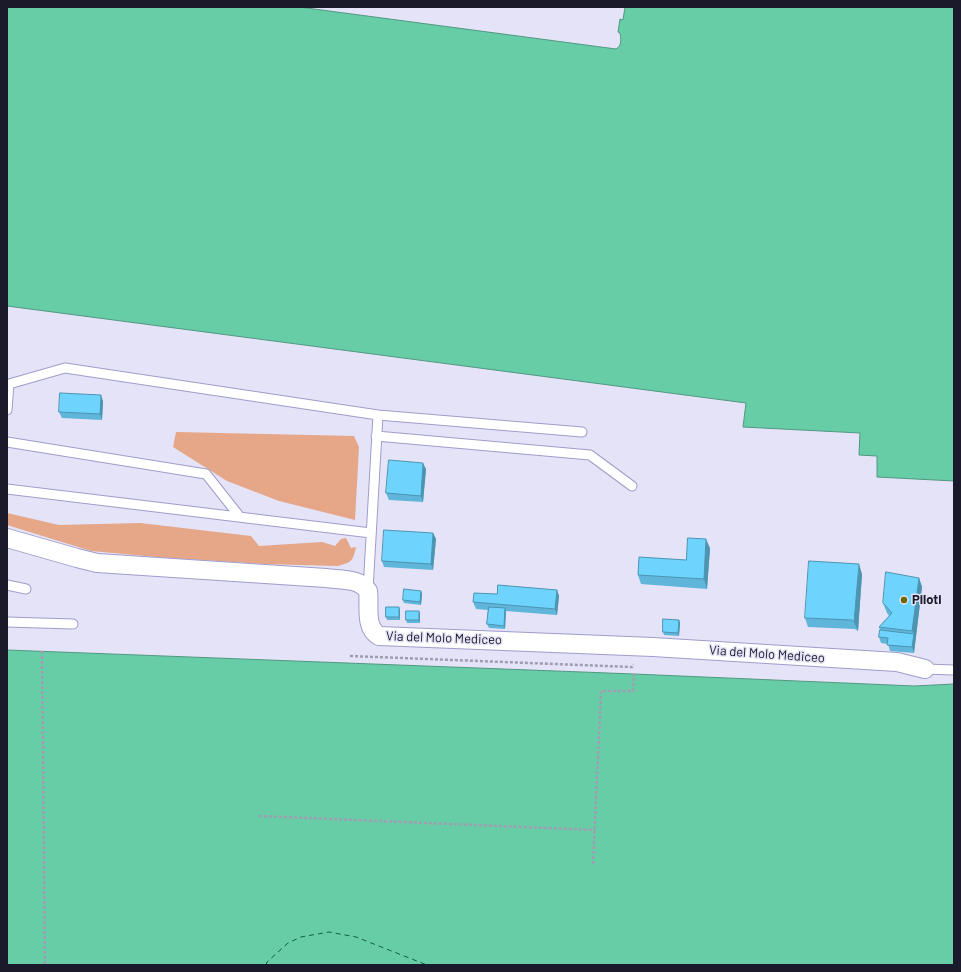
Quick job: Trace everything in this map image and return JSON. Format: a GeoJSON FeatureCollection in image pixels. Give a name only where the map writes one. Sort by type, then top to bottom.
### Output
{"type":"FeatureCollection","features":[{"type":"Feature","properties":{"kind":"street"},"geometry":{"type":"LineString","coordinates":[[7,538],[97,563],[326,578],[358,582],[368,591]]}},
{"type":"Feature","properties":{"kind":"street","name":"Via del Molo Mediceo"},"geometry":{"type":"LineString","coordinates":[[368,591],[369,624],[374,633],[384,636],[661,648],[897,662],[925,669]]}},
{"type":"Feature","properties":{"kind":"lane"},"geometry":{"type":"LineString","coordinates":[[7,410],[10,384],[65,368],[378,415],[582,432]]}},
{"type":"Feature","properties":{"kind":"lane"},"geometry":{"type":"LineString","coordinates":[[368,591],[378,415]]}},
{"type":"Feature","properties":{"kind":"lane"},"geometry":{"type":"LineString","coordinates":[[376,436],[590,455],[632,486]]}},
{"type":"Feature","properties":{"kind":"lane"},"geometry":{"type":"LineString","coordinates":[[7,442],[206,474],[240,517]]}},
{"type":"Feature","properties":{"kind":"lane"},"geometry":{"type":"LineString","coordinates":[[7,489],[371,533]]}},
{"type":"Feature","properties":{"kind":"lane"},"geometry":{"type":"LineString","coordinates":[[7,585],[26,589]]}},
{"type":"Feature","properties":{"kind":"lane"},"geometry":{"type":"LineString","coordinates":[[7,622],[74,624]]}},
{"type":"Feature","properties":{"kind":"lane"},"geometry":{"type":"LineString","coordinates":[[925,669],[954,670]]}},
{"type":"Feature","properties":{"kind":"path"},"geometry":{"type":"LineString","coordinates":[[42,651],[45,965]]}},
{"type":"Feature","properties":{"kind":"path"},"geometry":{"type":"LineString","coordinates":[[350,656],[632,667],[633,660]]}},
{"type":"Feature","properties":{"kind":"path"},"geometry":{"type":"LineString","coordinates":[[593,864],[601,691],[633,691],[634,674]]}},
{"type":"Feature","properties":{"kind":"path"},"geometry":{"type":"LineString","coordinates":[[259,816],[595,830]]}},
{"type":"Feature","properties":{"kind":"shaded area"},"geometry":{"type":"Polygon","coordinates":[[[7,7],[299,7],[616,49],[621,42],[620,33],[618,32],[620,19],[623,20],[625,7],[954,7],[954,481],[877,477],[877,456],[859,455],[860,433],[743,427],[746,403],[7,306],[7,7]]]}},
{"type":"Feature","properties":{"kind":"shaded area"},"geometry":{"type":"Polygon","coordinates":[[[176,432],[354,436],[359,447],[355,520],[279,501],[227,481],[173,447],[176,432]]]}},
{"type":"Feature","properties":{"kind":"shaded area"},"geometry":{"type":"Polygon","coordinates":[[[7,513],[59,525],[140,523],[251,536],[259,546],[322,542],[335,546],[341,539],[346,538],[351,548],[356,547],[353,558],[349,562],[338,566],[264,564],[91,551],[7,525],[7,513]]]}},
{"type":"Feature","properties":{"kind":"shaded area"},"geometry":{"type":"Polygon","coordinates":[[[7,650],[914,686],[954,684],[954,965],[7,965],[7,650]]]}},
{"type":"Feature","properties":{"kind":"building"},"geometry":{"type":"Polygon","coordinates":[[[60,393],[101,395],[100,414],[59,412],[60,393]]]}},
{"type":"Feature","properties":{"kind":"building"},"geometry":{"type":"Polygon","coordinates":[[[389,460],[423,463],[421,496],[386,493],[389,460]]]}},
{"type":"Feature","properties":{"kind":"building"},"geometry":{"type":"Polygon","coordinates":[[[384,530],[433,533],[431,564],[382,561],[384,530]]]}},
{"type":"Feature","properties":{"kind":"building"},"geometry":{"type":"Polygon","coordinates":[[[688,538],[706,539],[704,579],[638,575],[639,557],[686,560],[688,538]]]}},
{"type":"Feature","properties":{"kind":"building"},"geometry":{"type":"Polygon","coordinates":[[[809,561],[859,564],[854,622],[852,620],[805,618],[809,561]]]}},
{"type":"Feature","properties":{"kind":"building","name":"Piloti"},"geometry":{"type":"Polygon","coordinates":[[[886,572],[919,578],[912,631],[879,627],[892,613],[883,603],[886,572]]]}},
{"type":"Feature","properties":{"kind":"building"},"geometry":{"type":"Polygon","coordinates":[[[498,585],[557,590],[555,609],[473,602],[474,593],[497,594],[498,585]]]}},
{"type":"Feature","properties":{"kind":"building"},"geometry":{"type":"Polygon","coordinates":[[[404,589],[421,591],[420,602],[403,600],[404,589]]]}},
{"type":"Feature","properties":{"kind":"building"},"geometry":{"type":"Polygon","coordinates":[[[386,607],[399,607],[399,617],[386,617],[386,607]]]}},
{"type":"Feature","properties":{"kind":"building"},"geometry":{"type":"Polygon","coordinates":[[[489,607],[505,608],[504,626],[487,624],[489,607]]]}},
{"type":"Feature","properties":{"kind":"building"},"geometry":{"type":"Polygon","coordinates":[[[406,611],[419,611],[419,620],[406,620],[406,611]]]}},
{"type":"Feature","properties":{"kind":"building"},"geometry":{"type":"Polygon","coordinates":[[[663,619],[679,620],[678,633],[663,632],[663,619]]]}},
{"type":"Feature","properties":{"kind":"building"},"geometry":{"type":"Polygon","coordinates":[[[880,630],[914,634],[912,647],[887,645],[888,638],[879,637],[880,630]]]}},
{"type":"Feature","properties":{"kind":"ferry route"},"geometry":{"type":"LineString","coordinates":[[266,965],[267,962],[288,943],[301,937],[329,932],[356,937],[427,965]]}},
{"type":"Feature","properties":{"kind":"place","name":"Piloti"},"geometry":{"type":"Point","coordinates":[904,600]}}]}
